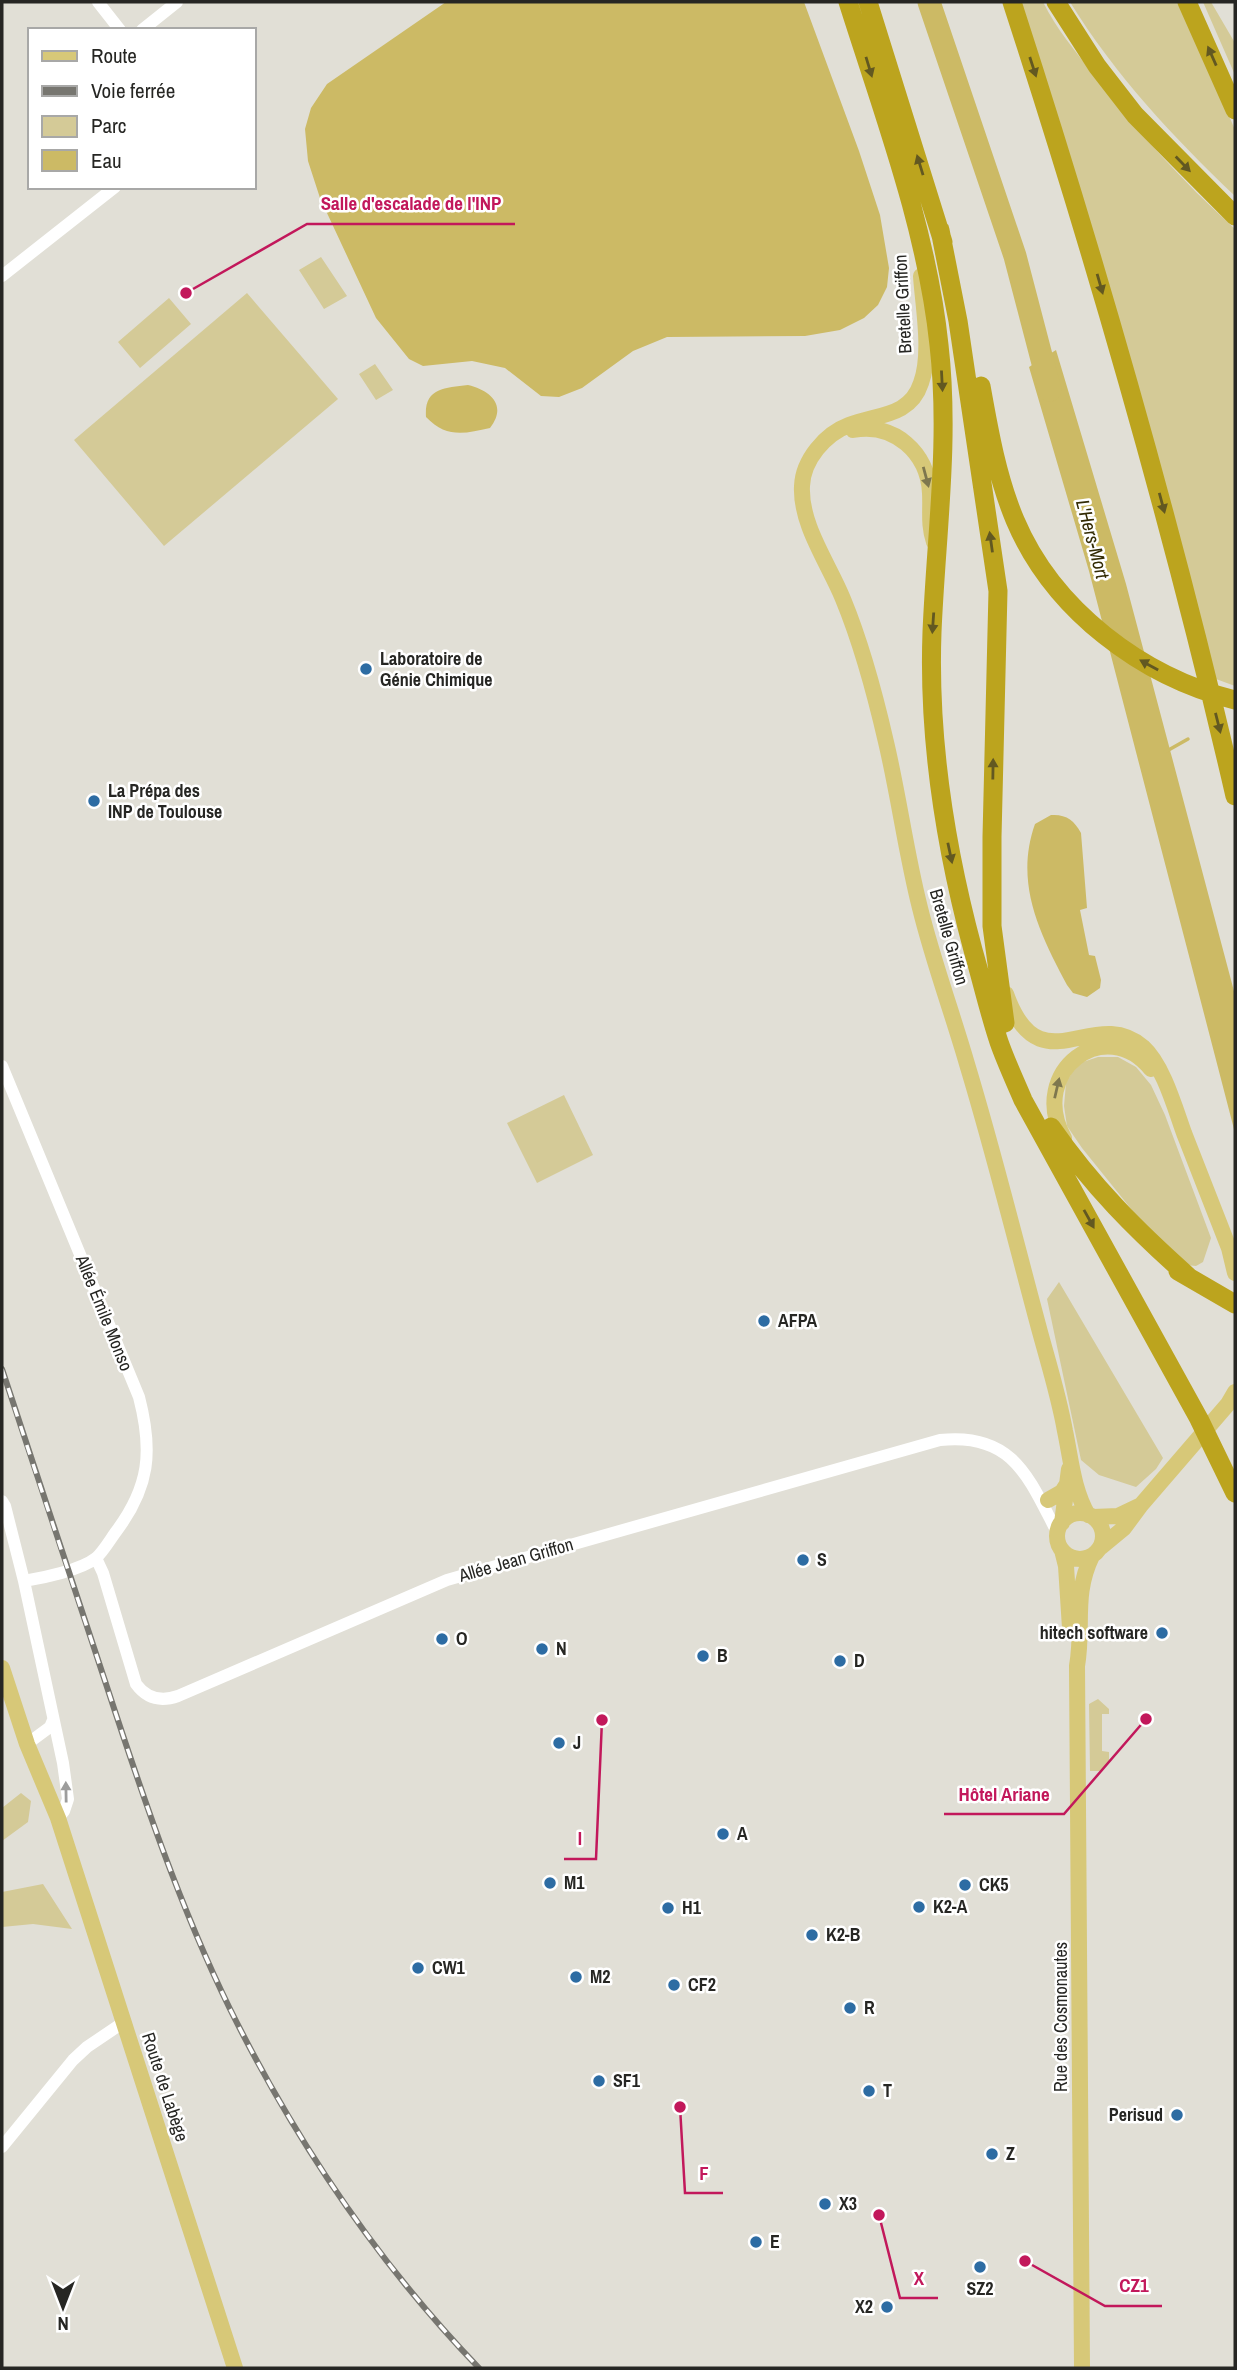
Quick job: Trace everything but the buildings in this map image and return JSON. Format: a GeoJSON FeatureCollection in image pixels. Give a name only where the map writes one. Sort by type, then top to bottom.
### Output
{"type":"FeatureCollection","features":[{"type":"Feature","properties":{"kind":"highway"},"geometry":{"type":"LineString","coordinates":[[848,2],[908,190],[934,309],[942,380],[943,480],[932,632],[932,702],[936,765],[945,832],[959,896],[1000,1044],[1023,1100],[1173,1372],[1235,1493]]}},
{"type":"Feature","properties":{"kind":"highway"},"geometry":{"type":"LineString","coordinates":[[868,2],[968,320],[997,465],[1014,519],[1035,560],[1085,617],[1123,649],[1163,673],[1195,687],[1235,699]]}},
{"type":"Feature","properties":{"kind":"highway"},"geometry":{"type":"LineString","coordinates":[[1012,2],[1083,226],[1137,410],[1193,619],[1235,796]]}},
{"type":"Feature","properties":{"kind":"highway"},"geometry":{"type":"LineString","coordinates":[[1056,2],[1097,66],[1135,114],[1235,216]]}},
{"type":"Feature","properties":{"kind":"highway"},"geometry":{"type":"LineString","coordinates":[[1187,2],[1235,110]]}},
{"type":"Feature","properties":{"kind":"highway"},"geometry":{"type":"LineString","coordinates":[[940,230],[958,321],[999,592],[993,767],[992,914],[1002,1010],[1010,1043],[1036,1103],[1051,1128],[1084,1173],[1137,1230],[1189,1278]]}},
{"type":"Feature","properties":{"kind":"highway"},"geometry":{"type":"LineString","coordinates":[[1044,1138],[1079,1179],[1143,1244],[1168,1265],[1235,1304]]}},
{"type":"Feature","properties":{"kind":"main road","name":"Bretelle Griffon"},"geometry":{"type":"LineString","coordinates":[[919,242],[926,351],[925,372],[920,387],[910,403],[898,411],[846,425],[818,448],[808,461],[803,477],[804,508],[843,599],[873,690],[891,762],[920,907],[967,1065],[1045,1348],[1065,1432],[1069,1463],[1083,1505],[1073,1519]]}},
{"type":"Feature","properties":{"kind":"main road"},"geometry":{"type":"LineString","coordinates":[[834,434],[862,428],[879,430],[897,436],[910,445],[926,472],[930,492],[929,529],[938,555]]}},
{"type":"Feature","properties":{"kind":"main road"},"geometry":{"type":"LineString","coordinates":[[999,975],[1018,1021],[1029,1032],[1045,1040],[1057,1042],[1108,1032],[1126,1036],[1143,1047],[1155,1062],[1171,1097],[1235,1273]]}},
{"type":"Feature","properties":{"kind":"main road"},"geometry":{"type":"LineString","coordinates":[[1084,1173],[1057,1125],[1054,1110],[1054,1094],[1060,1074],[1071,1060],[1088,1051],[1108,1047],[1131,1052],[1148,1066],[1171,1097]]}},
{"type":"Feature","properties":{"kind":"main road"},"geometry":{"type":"LineString","coordinates":[[1073,1519],[1062,1550],[1079,1559],[1096,1552],[1124,1528],[1235,1392]]}},
{"type":"Feature","properties":{"kind":"main road","name":"Bretelle Griffon"},"geometry":{"type":"LineString","coordinates":[[1069,1463],[1066,1484],[1073,1519]]}},
{"type":"Feature","properties":{"kind":"main road"},"geometry":{"type":"LineString","coordinates":[[1044,1498],[1062,1492],[1066,1484]]}},
{"type":"Feature","properties":{"kind":"main road"},"geometry":{"type":"LineString","coordinates":[[1073,1519],[1118,1516],[1132,1512],[1141,1505]]}},
{"type":"Feature","properties":{"kind":"main road"},"geometry":{"type":"LineString","coordinates":[[1073,1519],[1102,1527],[1103,1541],[1096,1552]]}},
{"type":"Feature","properties":{"kind":"main road","name":"Rue des Cosmonautes"},"geometry":{"type":"LineString","coordinates":[[1062,1550],[1067,1585],[1070,1649],[1077,1666]]}},
{"type":"Feature","properties":{"kind":"main road","name":"Rue des Cosmonautes"},"geometry":{"type":"LineString","coordinates":[[1082,2368],[1077,1666],[1082,1577],[1096,1552]]}},
{"type":"Feature","properties":{"kind":"main road","name":"Route de Labège"},"geometry":{"type":"LineString","coordinates":[[2,1668],[27,1744],[58,1818],[235,2368]]}},
{"type":"Feature","properties":{"kind":"street"},"geometry":{"type":"LineString","coordinates":[[98,2],[118,28]]}},
{"type":"Feature","properties":{"kind":"street"},"geometry":{"type":"LineString","coordinates":[[144,28],[177,2]]}},
{"type":"Feature","properties":{"kind":"street"},"geometry":{"type":"LineString","coordinates":[[2,276],[111,189]]}},
{"type":"Feature","properties":{"kind":"street","name":"Allée Émile Monso"},"geometry":{"type":"LineString","coordinates":[[2,1066],[139,1396],[145,1420],[148,1445],[143,1484],[124,1521],[96,1558]]}},
{"type":"Feature","properties":{"kind":"street","name":"Allée Jean Griffon"},"geometry":{"type":"LineString","coordinates":[[96,1558],[103,1573],[136,1684],[145,1694],[164,1700],[447,1580],[940,1440],[968,1438],[990,1445],[1014,1461],[1044,1498],[1073,1519]]}},
{"type":"Feature","properties":{"kind":"street","name":"Allée Jean Griffon"},"geometry":{"type":"LineString","coordinates":[[1044,1498],[1073,1519]]}},
{"type":"Feature","properties":{"kind":"street"},"geometry":{"type":"LineString","coordinates":[[2,1501],[24,1581],[68,1788],[68,1799],[58,1818]]}},
{"type":"Feature","properties":{"kind":"street"},"geometry":{"type":"LineString","coordinates":[[24,1581],[78,1566],[96,1558]]}},
{"type":"Feature","properties":{"kind":"street"},"geometry":{"type":"LineString","coordinates":[[27,1744],[50,1727],[53,1720]]}},
{"type":"Feature","properties":{"kind":"street"},"geometry":{"type":"LineString","coordinates":[[2,2147],[73,2060],[93,2042],[124,2022]]}},
{"type":"Feature","properties":{"kind":"green space"},"geometry":{"type":"Polygon","coordinates":[[[1021,2],[1043,2],[1066,39],[1125,115],[1178,174],[1235,229],[1235,686],[1216,679],[1021,2]]]}},
{"type":"Feature","properties":{"kind":"green space"},"geometry":{"type":"Polygon","coordinates":[[[1070,2],[1181,2],[1235,130],[1235,196],[1146,104],[1106,55],[1070,2]]]}},
{"type":"Feature","properties":{"kind":"green space"},"geometry":{"type":"Polygon","coordinates":[[[1203,2],[1211,2],[1235,43],[1235,75],[1203,2]]]}},
{"type":"Feature","properties":{"kind":"green space"},"geometry":{"type":"Polygon","coordinates":[[[321,257],[347,296],[324,309],[299,270],[321,257]]]}},
{"type":"Feature","properties":{"kind":"green space"},"geometry":{"type":"Polygon","coordinates":[[[247,293],[338,399],[164,546],[74,440],[247,293]]]}},
{"type":"Feature","properties":{"kind":"green space"},"geometry":{"type":"Polygon","coordinates":[[[169,298],[191,324],[140,368],[118,342],[169,298]]]}},
{"type":"Feature","properties":{"kind":"green space"},"geometry":{"type":"Polygon","coordinates":[[[375,364],[393,390],[376,400],[359,374],[375,364]]]}},
{"type":"Feature","properties":{"kind":"green space"},"geometry":{"type":"Polygon","coordinates":[[[1098,1057],[1118,1057],[1136,1067],[1151,1085],[1211,1238],[1203,1262],[1196,1266],[1186,1265],[1136,1215],[1067,1126],[1064,1106],[1066,1083],[1077,1064],[1098,1057]]]}},
{"type":"Feature","properties":{"kind":"green space"},"geometry":{"type":"Polygon","coordinates":[[[564,1095],[593,1155],[537,1183],[507,1123],[564,1095]]]}},
{"type":"Feature","properties":{"kind":"green space"},"geometry":{"type":"Polygon","coordinates":[[[1059,1282],[1163,1458],[1156,1469],[1136,1487],[1099,1475],[1081,1460],[1047,1299],[1059,1282]]]}},
{"type":"Feature","properties":{"kind":"green space"},"geometry":{"type":"Polygon","coordinates":[[[1098,1699],[1109,1709],[1109,1714],[1102,1714],[1102,1751],[1109,1752],[1109,1761],[1102,1771],[1090,1771],[1089,1704],[1098,1699]]]}},
{"type":"Feature","properties":{"kind":"green space"},"geometry":{"type":"Polygon","coordinates":[[[21,1793],[31,1801],[28,1822],[2,1841],[2,1808],[21,1793]]]}},
{"type":"Feature","properties":{"kind":"green space"},"geometry":{"type":"Polygon","coordinates":[[[43,1884],[72,1929],[33,1924],[2,1927],[2,1892],[43,1884]]]}},
{"type":"Feature","properties":{"kind":"water"},"geometry":{"type":"Polygon","coordinates":[[[446,2],[804,2],[880,215],[889,268],[887,287],[878,305],[864,318],[840,330],[805,336],[667,337],[633,351],[582,388],[559,397],[541,396],[505,368],[472,361],[423,366],[409,359],[376,318],[320,198],[308,161],[305,129],[311,108],[327,84],[446,2]]]}},
{"type":"Feature","properties":{"kind":"water"},"geometry":{"type":"Polygon","coordinates":[[[1056,350],[1126,584],[1235,995],[1235,1133],[1089,571],[1029,367],[1056,350]]]}},
{"type":"Feature","properties":{"kind":"water"},"geometry":{"type":"Polygon","coordinates":[[[468,385],[484,391],[494,400],[497,413],[490,428],[456,433],[433,424],[426,417],[428,400],[437,391],[468,385]]]}},
{"type":"Feature","properties":{"kind":"water"},"geometry":{"type":"Polygon","coordinates":[[[1051,815],[1069,819],[1081,833],[1087,908],[1080,910],[1089,955],[1095,956],[1101,980],[1100,988],[1087,997],[1073,993],[1067,985],[1039,927],[1033,908],[1027,867],[1029,846],[1035,824],[1051,815]]]}},
{"type":"Feature","properties":{"kind":"waterway","name":"L'Hers-Mort"},"geometry":{"type":"LineString","coordinates":[[929,2],[1015,256],[1050,390]]}},
{"type":"Feature","properties":{"kind":"waterway"},"geometry":{"type":"LineString","coordinates":[[1165,752],[1188,739]]}},
{"type":"Feature","properties":{"kind":"railway"},"geometry":{"type":"LineString","coordinates":[[2,1369],[148,1808],[194,1930],[230,2009],[282,2106],[341,2198],[407,2286],[479,2368]]}},
{"type":"Feature","properties":{"kind":"place","name":"Salle d'escalade de l'INP"},"geometry":{"type":"Point","coordinates":[186,293]}},
{"type":"Feature","properties":{"kind":"place","name":"Laboratoire de Génie Chimique"},"geometry":{"type":"Point","coordinates":[366,669]}},
{"type":"Feature","properties":{"kind":"place","name":"La Prépa des INP de Toulouse"},"geometry":{"type":"Point","coordinates":[94,801]}},
{"type":"Feature","properties":{"kind":"place","name":"AFPA"},"geometry":{"type":"Point","coordinates":[764,1321]}},
{"type":"Feature","properties":{"kind":"place","name":"S"},"geometry":{"type":"Point","coordinates":[803,1560]}},
{"type":"Feature","properties":{"kind":"place","name":"hitech software"},"geometry":{"type":"Point","coordinates":[1162,1633]}},
{"type":"Feature","properties":{"kind":"place","name":"O"},"geometry":{"type":"Point","coordinates":[442,1639]}},
{"type":"Feature","properties":{"kind":"place","name":"N"},"geometry":{"type":"Point","coordinates":[542,1649]}},
{"type":"Feature","properties":{"kind":"place","name":"B"},"geometry":{"type":"Point","coordinates":[703,1656]}},
{"type":"Feature","properties":{"kind":"place","name":"D"},"geometry":{"type":"Point","coordinates":[840,1661]}},
{"type":"Feature","properties":{"kind":"place","name":"Hôtel Ariane"},"geometry":{"type":"Point","coordinates":[1146,1719]}},
{"type":"Feature","properties":{"kind":"place","name":"I"},"geometry":{"type":"Point","coordinates":[602,1720]}},
{"type":"Feature","properties":{"kind":"place","name":"J"},"geometry":{"type":"Point","coordinates":[559,1743]}},
{"type":"Feature","properties":{"kind":"place","name":"A"},"geometry":{"type":"Point","coordinates":[723,1834]}},
{"type":"Feature","properties":{"kind":"place","name":"M1"},"geometry":{"type":"Point","coordinates":[550,1883]}},
{"type":"Feature","properties":{"kind":"place","name":"CK5"},"geometry":{"type":"Point","coordinates":[965,1885]}},
{"type":"Feature","properties":{"kind":"place","name":"K2-A"},"geometry":{"type":"Point","coordinates":[919,1907]}},
{"type":"Feature","properties":{"kind":"place","name":"H1"},"geometry":{"type":"Point","coordinates":[668,1908]}},
{"type":"Feature","properties":{"kind":"place","name":"K2-B"},"geometry":{"type":"Point","coordinates":[812,1935]}},
{"type":"Feature","properties":{"kind":"place","name":"CW1"},"geometry":{"type":"Point","coordinates":[418,1968]}},
{"type":"Feature","properties":{"kind":"place","name":"M2"},"geometry":{"type":"Point","coordinates":[576,1977]}},
{"type":"Feature","properties":{"kind":"place","name":"CF2"},"geometry":{"type":"Point","coordinates":[674,1985]}},
{"type":"Feature","properties":{"kind":"place","name":"R"},"geometry":{"type":"Point","coordinates":[850,2008]}},
{"type":"Feature","properties":{"kind":"place","name":"SF1"},"geometry":{"type":"Point","coordinates":[599,2081]}},
{"type":"Feature","properties":{"kind":"place","name":"T"},"geometry":{"type":"Point","coordinates":[869,2091]}},
{"type":"Feature","properties":{"kind":"place","name":"F"},"geometry":{"type":"Point","coordinates":[680,2107]}},
{"type":"Feature","properties":{"kind":"place","name":"Perisud"},"geometry":{"type":"Point","coordinates":[1177,2115]}},
{"type":"Feature","properties":{"kind":"place","name":"Z"},"geometry":{"type":"Point","coordinates":[992,2154]}},
{"type":"Feature","properties":{"kind":"place","name":"X3"},"geometry":{"type":"Point","coordinates":[825,2204]}},
{"type":"Feature","properties":{"kind":"place","name":"X"},"geometry":{"type":"Point","coordinates":[879,2215]}},
{"type":"Feature","properties":{"kind":"place","name":"E"},"geometry":{"type":"Point","coordinates":[756,2242]}},
{"type":"Feature","properties":{"kind":"place","name":"CZ1"},"geometry":{"type":"Point","coordinates":[1025,2261]}},
{"type":"Feature","properties":{"kind":"place","name":"SZ2"},"geometry":{"type":"Point","coordinates":[980,2267]}},
{"type":"Feature","properties":{"kind":"place","name":"X2"},"geometry":{"type":"Point","coordinates":[887,2307]}}]}
